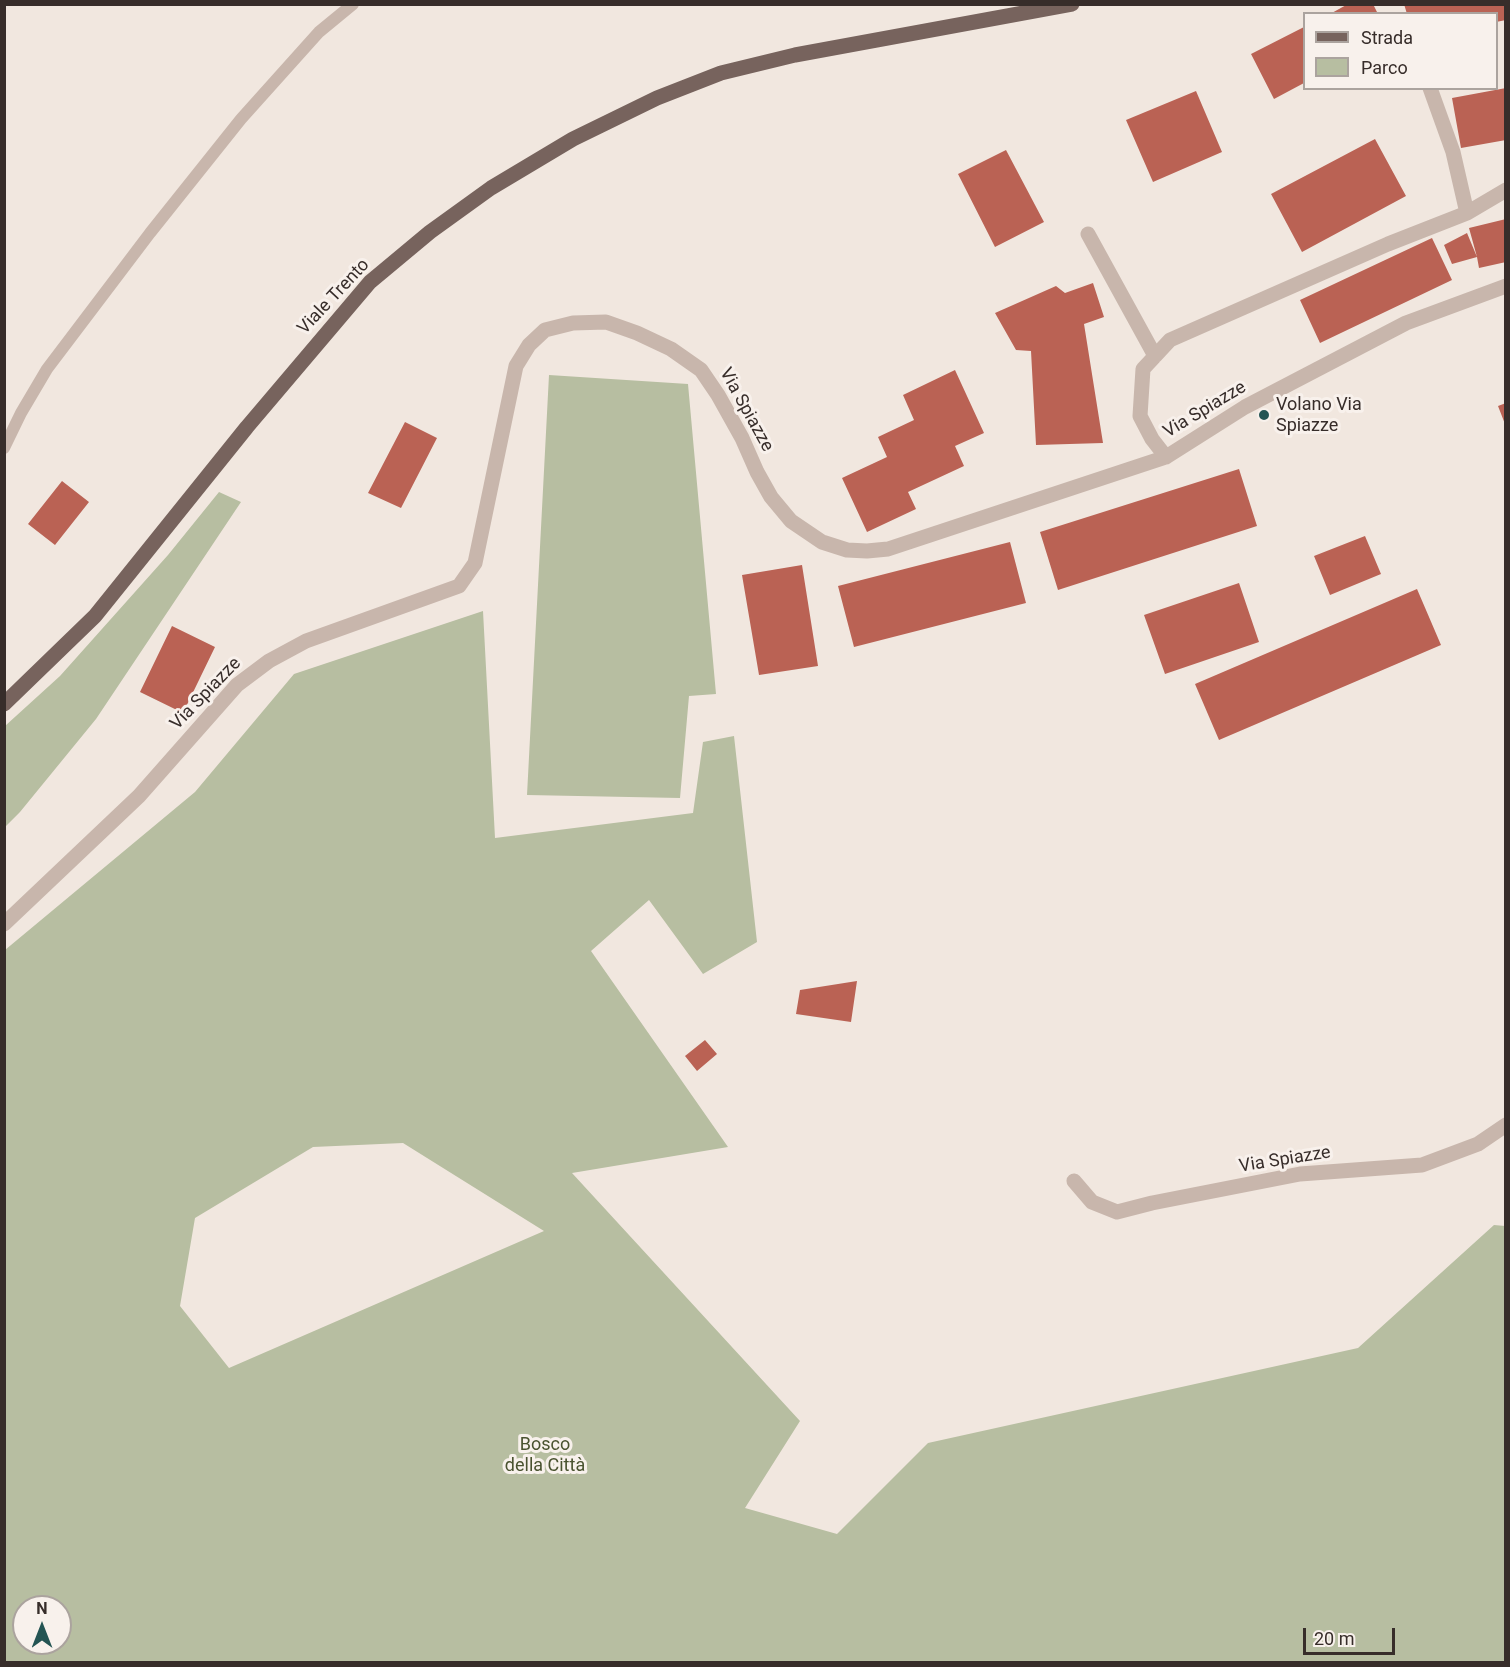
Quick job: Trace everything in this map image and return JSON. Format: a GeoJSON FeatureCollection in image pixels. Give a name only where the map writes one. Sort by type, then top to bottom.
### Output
{"type":"FeatureCollection","features":[{"type":"Feature","properties":{"kind":"main road","name":"Viale Trento"},"geometry":{"type":"LineString","coordinates":[[4,704],[95,616],[247,427],[370,282],[430,232],[491,188],[573,139],[657,98],[721,73],[795,55],[1072,4]]}},
{"type":"Feature","properties":{"kind":"street"},"geometry":{"type":"LineString","coordinates":[[1431,90],[1453,152],[1467,213]]}},
{"type":"Feature","properties":{"kind":"street"},"geometry":{"type":"LineString","coordinates":[[1166,457],[1152,439],[1140,416],[1143,369],[1170,340],[1388,244],[1467,213],[1506,190]]}},
{"type":"Feature","properties":{"kind":"street"},"geometry":{"type":"LineString","coordinates":[[1088,234],[1155,356]]}},
{"type":"Feature","properties":{"kind":"street","name":"Via Spiazze"},"geometry":{"type":"LineString","coordinates":[[4,924],[139,796],[237,685],[269,660],[306,641],[459,585],[475,562],[516,366],[529,345],[545,330],[573,323],[606,322],[671,349],[701,370],[742,438],[771,497],[791,521],[822,542],[847,550],[867,551],[888,549],[1166,457],[1245,407],[1406,323],[1506,286]]}},
{"type":"Feature","properties":{"kind":"street","name":"Via Spiazze"},"geometry":{"type":"LineString","coordinates":[[1074,1181],[1092,1202],[1117,1212],[1300,1174],[1422,1165],[1478,1144],[1506,1125]]}},
{"type":"Feature","properties":{"kind":"lane"},"geometry":{"type":"LineString","coordinates":[[4,448],[21,413],[47,369],[150,233],[257,102],[319,32],[353,4]]}},
{"type":"Feature","properties":{"kind":"green space"},"geometry":{"type":"Polygon","coordinates":[[[549,375],[688,384],[716,694],[689,696],[680,798],[527,795],[549,375]]]}},
{"type":"Feature","properties":{"kind":"green space"},"geometry":{"type":"Polygon","coordinates":[[[219,492],[241,502],[96,719],[20,812],[5,827],[5,726],[60,676],[168,555],[219,492]]]}},
{"type":"Feature","properties":{"kind":"green space","name":"Bosco della Città"},"geometry":{"type":"Polygon","coordinates":[[[483,611],[495,838],[693,813],[703,742],[734,736],[757,942],[703,974],[649,900],[591,951],[728,1147],[572,1173],[800,1421],[745,1508],[837,1534],[928,1443],[1358,1348],[1494,1225],[1505,1226],[1505,1662],[5,1662],[5,950],[195,792],[294,674],[483,611]],[[403,1143],[313,1147],[195,1218],[180,1306],[229,1368],[544,1231],[403,1143]]]}},
{"type":"Feature","properties":{"kind":"building"},"geometry":{"type":"Polygon","coordinates":[[[1348,4],[1373,4],[1377,12],[1334,12],[1348,4]]]}},
{"type":"Feature","properties":{"kind":"building"},"geometry":{"type":"Polygon","coordinates":[[[1404,4],[1506,4],[1506,20],[1498,22],[1498,12],[1406,12],[1404,4]]]}},
{"type":"Feature","properties":{"kind":"building"},"geometry":{"type":"Polygon","coordinates":[[[1303,28],[1303,84],[1274,99],[1251,54],[1303,28]]]}},
{"type":"Feature","properties":{"kind":"building"},"geometry":{"type":"Polygon","coordinates":[[[1506,88],[1506,140],[1461,148],[1452,98],[1506,88]]]}},
{"type":"Feature","properties":{"kind":"building"},"geometry":{"type":"Polygon","coordinates":[[[1196,91],[1222,152],[1153,182],[1126,120],[1196,91]]]}},
{"type":"Feature","properties":{"kind":"building"},"geometry":{"type":"Polygon","coordinates":[[[1375,139],[1406,196],[1302,252],[1271,194],[1375,139]]]}},
{"type":"Feature","properties":{"kind":"building"},"geometry":{"type":"Polygon","coordinates":[[[1006,150],[1044,222],[995,247],[958,174],[1006,150]]]}},
{"type":"Feature","properties":{"kind":"building"},"geometry":{"type":"Polygon","coordinates":[[[1506,219],[1506,262],[1479,268],[1469,228],[1506,219]]]}},
{"type":"Feature","properties":{"kind":"building"},"geometry":{"type":"Polygon","coordinates":[[[1467,233],[1477,257],[1452,264],[1444,245],[1467,233]]]}},
{"type":"Feature","properties":{"kind":"building"},"geometry":{"type":"Polygon","coordinates":[[[1432,238],[1452,280],[1320,343],[1300,300],[1432,238]]]}},
{"type":"Feature","properties":{"kind":"building"},"geometry":{"type":"Polygon","coordinates":[[[1093,283],[1104,317],[1084,324],[1103,443],[1036,445],[1031,351],[1016,350],[995,313],[1056,286],[1065,293],[1093,283]]]}},
{"type":"Feature","properties":{"kind":"building"},"geometry":{"type":"Polygon","coordinates":[[[955,370],[984,433],[955,446],[964,466],[908,492],[916,509],[867,532],[842,478],[887,457],[878,437],[914,420],[903,395],[955,370]]]}},
{"type":"Feature","properties":{"kind":"building"},"geometry":{"type":"Polygon","coordinates":[[[1506,403],[1506,424],[1505,424],[1498,406],[1506,403]]]}},
{"type":"Feature","properties":{"kind":"building"},"geometry":{"type":"Polygon","coordinates":[[[405,422],[437,438],[401,508],[368,493],[405,422]]]}},
{"type":"Feature","properties":{"kind":"building"},"geometry":{"type":"Polygon","coordinates":[[[1239,469],[1257,526],[1058,590],[1040,532],[1239,469]]]}},
{"type":"Feature","properties":{"kind":"building"},"geometry":{"type":"Polygon","coordinates":[[[62,481],[89,502],[55,545],[28,524],[62,481]]]}},
{"type":"Feature","properties":{"kind":"building"},"geometry":{"type":"Polygon","coordinates":[[[1365,536],[1381,574],[1330,595],[1314,556],[1365,536]]]}},
{"type":"Feature","properties":{"kind":"building"},"geometry":{"type":"Polygon","coordinates":[[[1010,542],[1026,603],[854,647],[838,586],[1010,542]]]}},
{"type":"Feature","properties":{"kind":"building"},"geometry":{"type":"Polygon","coordinates":[[[802,565],[818,666],[759,675],[742,575],[802,565]]]}},
{"type":"Feature","properties":{"kind":"building"},"geometry":{"type":"Polygon","coordinates":[[[1239,583],[1259,642],[1165,674],[1144,615],[1239,583]]]}},
{"type":"Feature","properties":{"kind":"building"},"geometry":{"type":"Polygon","coordinates":[[[1417,589],[1441,645],[1219,740],[1195,684],[1417,589]]]}},
{"type":"Feature","properties":{"kind":"building"},"geometry":{"type":"Polygon","coordinates":[[[172,626],[215,647],[183,713],[140,692],[172,626]]]}},
{"type":"Feature","properties":{"kind":"building"},"geometry":{"type":"Polygon","coordinates":[[[857,981],[851,1022],[796,1014],[800,990],[857,981]]]}},
{"type":"Feature","properties":{"kind":"building"},"geometry":{"type":"Polygon","coordinates":[[[705,1040],[717,1054],[697,1071],[685,1056],[705,1040]]]}},
{"type":"Feature","properties":{"kind":"place","name":"Volano Via Spiazze"},"geometry":{"type":"Point","coordinates":[1264,415]}}]}
